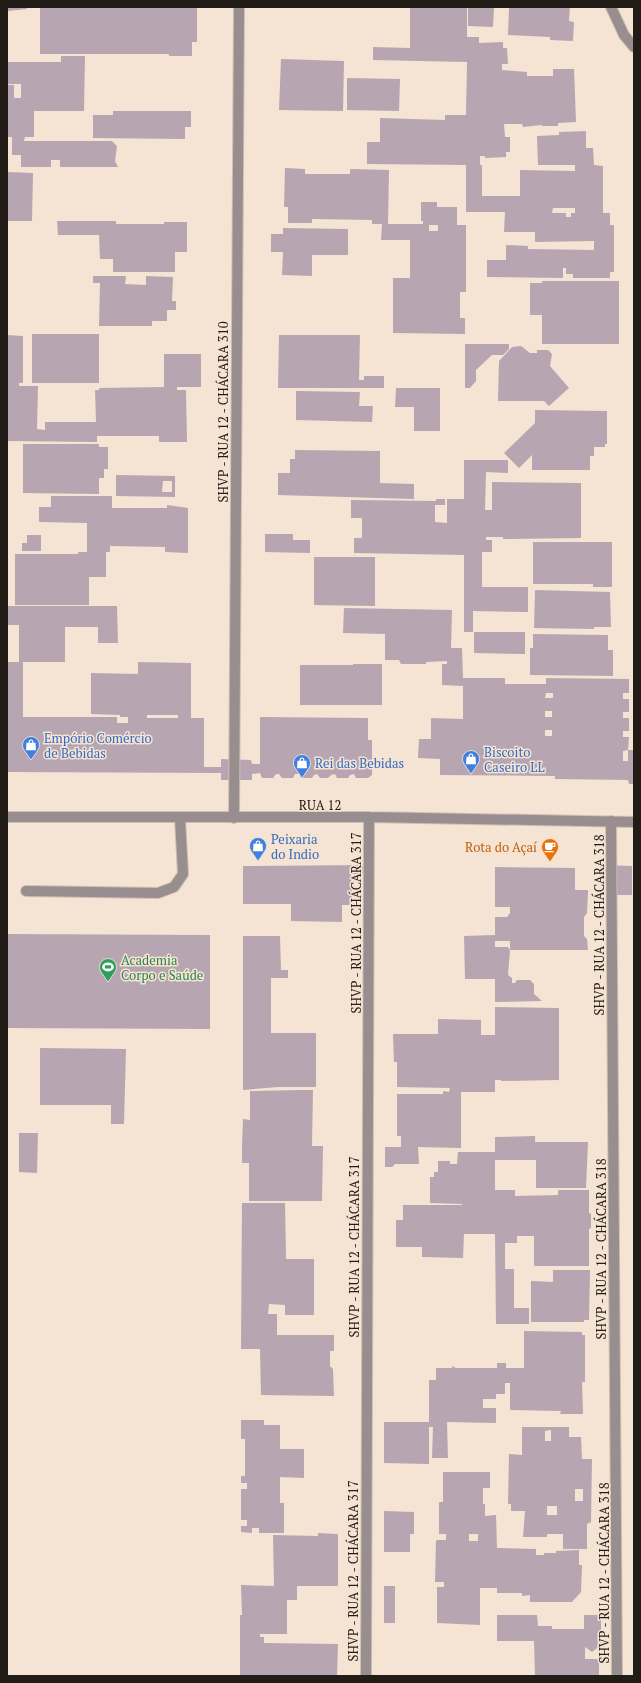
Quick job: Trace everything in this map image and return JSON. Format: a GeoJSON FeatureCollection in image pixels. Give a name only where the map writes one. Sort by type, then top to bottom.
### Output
{"type":"FeatureCollection","features":[{"type":"Feature","properties":{"kind":"street","name":"SHVP - RUA 12 - CHÁCARA 310"},"geometry":{"type":"LineString","coordinates":[[234,818],[238,7]]}},
{"type":"Feature","properties":{"kind":"street"},"geometry":{"type":"LineString","coordinates":[[611,7],[624,35],[634,47]]}},
{"type":"Feature","properties":{"kind":"street","name":"RUA 12"},"geometry":{"type":"LineString","coordinates":[[7,818],[369,817],[634,822]]}},
{"type":"Feature","properties":{"kind":"street","name":"SHVP - RUA 12 - CHÁCARA 317"},"geometry":{"type":"LineString","coordinates":[[366,1676],[369,817]]}},
{"type":"Feature","properties":{"kind":"street"},"geometry":{"type":"LineString","coordinates":[[26,891],[158,893],[174,886],[183,874],[180,818]]}},
{"type":"Feature","properties":{"kind":"street","name":"SHVP - RUA 12 - CHÁCARA 318"},"geometry":{"type":"LineString","coordinates":[[611,821],[617,1676]]}},
{"type":"Feature","properties":{"kind":"building"},"geometry":{"type":"Polygon","coordinates":[[[8,7],[27,7],[27,9],[8,11],[8,7]]]}},
{"type":"Feature","properties":{"kind":"building"},"geometry":{"type":"Polygon","coordinates":[[[197,7],[197,42],[192,42],[192,56],[169,56],[169,54],[40,54],[40,8],[197,7]]]}},
{"type":"Feature","properties":{"kind":"building"},"geometry":{"type":"Polygon","coordinates":[[[410,7],[467,7],[467,37],[479,37],[479,43],[503,42],[503,48],[507,48],[508,64],[502,64],[502,70],[527,72],[527,76],[553,76],[553,69],[574,69],[576,122],[558,123],[558,126],[542,125],[523,127],[522,124],[504,124],[505,137],[510,137],[510,152],[506,152],[506,157],[485,158],[485,156],[480,156],[480,165],[482,165],[482,196],[520,196],[520,170],[575,171],[575,165],[538,165],[537,136],[559,135],[559,132],[586,131],[586,148],[593,148],[594,165],[603,166],[603,213],[610,213],[610,225],[614,225],[614,272],[610,272],[610,278],[573,278],[573,274],[566,274],[566,268],[563,268],[563,278],[487,277],[487,260],[506,260],[506,245],[528,246],[528,249],[594,250],[594,241],[535,242],[535,232],[504,232],[505,212],[466,212],[466,165],[367,164],[367,142],[380,142],[380,118],[445,120],[445,115],[466,115],[467,62],[373,60],[373,47],[410,48],[410,7]],[[553,208],[552,213],[566,213],[566,217],[571,217],[571,213],[575,213],[575,208],[553,208]]]}},
{"type":"Feature","properties":{"kind":"building"},"geometry":{"type":"Polygon","coordinates":[[[468,7],[494,7],[493,27],[468,26],[468,7]]]}},
{"type":"Feature","properties":{"kind":"building"},"geometry":{"type":"Polygon","coordinates":[[[509,7],[570,7],[569,21],[574,22],[573,41],[550,40],[550,37],[508,35],[509,7]]]}},
{"type":"Feature","properties":{"kind":"building"},"geometry":{"type":"Polygon","coordinates":[[[61,56],[85,56],[84,111],[34,111],[34,137],[25,137],[24,141],[112,141],[117,146],[115,161],[118,167],[60,167],[60,160],[51,160],[51,167],[21,167],[21,155],[12,155],[12,137],[7,137],[7,85],[14,85],[14,98],[21,98],[21,84],[7,84],[8,62],[61,62],[61,56]]]}},
{"type":"Feature","properties":{"kind":"building"},"geometry":{"type":"Polygon","coordinates":[[[281,59],[344,61],[343,111],[279,110],[281,59]]]}},
{"type":"Feature","properties":{"kind":"building"},"geometry":{"type":"Polygon","coordinates":[[[347,78],[400,79],[399,111],[347,110],[347,78]]]}},
{"type":"Feature","properties":{"kind":"building"},"geometry":{"type":"Polygon","coordinates":[[[113,111],[191,111],[191,127],[185,127],[185,139],[93,138],[93,115],[113,115],[113,111]]]}},
{"type":"Feature","properties":{"kind":"building"},"geometry":{"type":"Polygon","coordinates":[[[285,168],[305,169],[305,174],[350,174],[350,169],[389,170],[388,224],[423,224],[423,221],[421,221],[421,202],[437,202],[437,207],[457,207],[457,225],[466,225],[466,292],[460,292],[460,318],[465,318],[465,334],[393,333],[393,278],[410,278],[410,240],[381,240],[382,224],[372,224],[372,220],[312,219],[312,223],[288,223],[288,207],[284,207],[285,168]],[[429,225],[429,231],[438,231],[438,225],[429,225]]]}},
{"type":"Feature","properties":{"kind":"building"},"geometry":{"type":"Polygon","coordinates":[[[7,172],[33,173],[32,221],[7,221],[7,172]]]}},
{"type":"Feature","properties":{"kind":"building"},"geometry":{"type":"Polygon","coordinates":[[[57,221],[116,221],[116,224],[164,224],[164,222],[187,222],[187,252],[175,252],[175,272],[113,272],[113,259],[100,259],[99,235],[58,235],[57,221]]]}},
{"type":"Feature","properties":{"kind":"building"},"geometry":{"type":"Polygon","coordinates":[[[283,228],[348,229],[348,255],[312,255],[312,276],[282,275],[283,252],[271,252],[271,234],[283,234],[283,228]]]}},
{"type":"Feature","properties":{"kind":"building"},"geometry":{"type":"Polygon","coordinates":[[[93,276],[126,276],[125,284],[146,285],[146,276],[173,277],[172,301],[176,301],[176,310],[167,310],[167,321],[152,321],[152,326],[99,326],[100,283],[93,283],[93,276]]]}},
{"type":"Feature","properties":{"kind":"building"},"geometry":{"type":"Polygon","coordinates":[[[542,281],[619,281],[619,344],[542,344],[542,315],[530,315],[530,283],[542,283],[542,281]]]}},
{"type":"Feature","properties":{"kind":"building"},"geometry":{"type":"Polygon","coordinates":[[[32,334],[99,334],[99,383],[32,383],[32,334]]]}},
{"type":"Feature","properties":{"kind":"building"},"geometry":{"type":"Polygon","coordinates":[[[7,335],[23,336],[23,383],[19,383],[19,386],[38,386],[37,429],[45,430],[45,422],[96,422],[95,390],[99,390],[99,388],[164,387],[164,354],[201,354],[201,387],[177,387],[177,390],[186,390],[187,442],[159,442],[159,436],[97,436],[97,442],[7,441],[7,335]]]}},
{"type":"Feature","properties":{"kind":"building"},"geometry":{"type":"Polygon","coordinates":[[[279,335],[360,335],[359,380],[364,380],[364,376],[384,376],[384,388],[278,388],[279,335]]]}},
{"type":"Feature","properties":{"kind":"building"},"geometry":{"type":"Polygon","coordinates":[[[465,344],[509,344],[509,349],[503,355],[492,355],[476,370],[476,381],[470,388],[465,388],[465,344]]]}},
{"type":"Feature","properties":{"kind":"building"},"geometry":{"type":"Polygon","coordinates":[[[521,346],[530,353],[537,353],[537,350],[548,350],[552,354],[550,366],[569,388],[549,406],[544,401],[498,401],[499,361],[512,347],[521,346]]]}},
{"type":"Feature","properties":{"kind":"building"},"geometry":{"type":"Polygon","coordinates":[[[396,388],[440,388],[440,431],[414,431],[414,407],[395,407],[396,388]]]}},
{"type":"Feature","properties":{"kind":"building"},"geometry":{"type":"Polygon","coordinates":[[[296,391],[360,392],[359,406],[373,406],[372,422],[296,420],[296,391]]]}},
{"type":"Feature","properties":{"kind":"building"},"geometry":{"type":"Polygon","coordinates":[[[535,410],[607,411],[607,444],[605,444],[605,447],[594,447],[594,456],[590,456],[590,470],[532,470],[532,455],[519,468],[504,453],[535,423],[535,410]]]}},
{"type":"Feature","properties":{"kind":"building"},"geometry":{"type":"Polygon","coordinates":[[[23,444],[99,444],[99,447],[108,447],[108,469],[104,469],[104,478],[99,478],[99,494],[23,493],[23,444]]]}},
{"type":"Feature","properties":{"kind":"building"},"geometry":{"type":"Polygon","coordinates":[[[295,450],[380,451],[380,483],[414,484],[414,499],[278,495],[278,473],[290,473],[290,459],[295,459],[295,450]]]}},
{"type":"Feature","properties":{"kind":"building"},"geometry":{"type":"Polygon","coordinates":[[[464,460],[508,460],[508,473],[486,472],[485,510],[492,510],[492,482],[581,483],[581,538],[503,539],[503,537],[486,537],[486,540],[492,540],[492,552],[482,552],[482,587],[528,587],[528,612],[473,611],[473,632],[464,632],[464,555],[354,553],[354,538],[362,538],[362,518],[351,518],[351,500],[436,501],[436,499],[445,499],[445,505],[435,505],[435,522],[447,523],[447,499],[464,499],[464,460]]]}},
{"type":"Feature","properties":{"kind":"building"},"geometry":{"type":"Polygon","coordinates":[[[116,475],[175,476],[175,497],[116,496],[116,475]],[[163,481],[162,492],[172,492],[172,481],[163,481]]]}},
{"type":"Feature","properties":{"kind":"building"},"geometry":{"type":"Polygon","coordinates":[[[51,496],[112,496],[112,508],[167,508],[167,505],[188,508],[188,553],[165,552],[165,547],[110,546],[110,552],[106,552],[106,577],[89,577],[89,605],[15,605],[15,554],[78,554],[78,552],[87,552],[87,523],[39,522],[39,507],[51,507],[51,496]]]}},
{"type":"Feature","properties":{"kind":"building"},"geometry":{"type":"Polygon","coordinates":[[[265,534],[293,534],[293,540],[310,540],[310,553],[265,552],[265,534]]]}},
{"type":"Feature","properties":{"kind":"building"},"geometry":{"type":"Polygon","coordinates":[[[27,535],[41,535],[41,551],[22,551],[22,543],[27,543],[27,535]]]}},
{"type":"Feature","properties":{"kind":"building"},"geometry":{"type":"Polygon","coordinates":[[[533,542],[612,542],[612,587],[593,587],[593,584],[533,584],[533,542]]]}},
{"type":"Feature","properties":{"kind":"building"},"geometry":{"type":"Polygon","coordinates":[[[314,557],[375,557],[375,606],[314,605],[314,557]]]}},
{"type":"Feature","properties":{"kind":"building"},"geometry":{"type":"Polygon","coordinates":[[[535,590],[610,592],[611,627],[594,627],[594,629],[534,628],[535,590]]]}},
{"type":"Feature","properties":{"kind":"building"},"geometry":{"type":"Polygon","coordinates":[[[7,606],[117,606],[118,643],[98,643],[98,627],[65,627],[65,662],[23,662],[23,717],[117,717],[117,723],[128,723],[128,717],[120,717],[120,715],[91,714],[91,673],[138,674],[138,662],[191,663],[191,718],[204,718],[204,767],[221,767],[221,759],[251,760],[252,764],[260,764],[260,717],[368,718],[368,740],[372,740],[372,775],[368,778],[356,778],[354,774],[350,775],[348,778],[337,778],[335,774],[328,778],[320,778],[317,774],[312,778],[301,778],[299,774],[295,774],[293,778],[282,778],[279,774],[276,774],[273,778],[262,778],[260,773],[252,774],[252,780],[221,780],[221,773],[7,772],[7,662],[19,662],[19,625],[7,625],[7,606]],[[147,715],[147,718],[178,718],[178,715],[147,715]]]}},
{"type":"Feature","properties":{"kind":"building"},"geometry":{"type":"Polygon","coordinates":[[[344,608],[452,610],[451,648],[462,648],[463,678],[505,678],[505,684],[546,684],[546,678],[629,679],[629,693],[623,693],[623,699],[629,699],[629,712],[623,712],[623,718],[629,718],[629,731],[623,731],[623,737],[629,737],[628,750],[634,750],[634,784],[629,784],[628,780],[555,779],[555,776],[440,775],[440,759],[418,758],[419,739],[431,739],[431,718],[463,719],[463,686],[442,685],[442,664],[447,664],[447,661],[426,662],[426,664],[401,664],[399,660],[385,660],[385,634],[343,633],[344,608]],[[546,693],[545,698],[553,698],[553,693],[546,693]],[[545,711],[545,717],[552,717],[552,711],[545,711]],[[545,730],[545,736],[552,736],[552,730],[545,730]],[[628,750],[623,751],[623,761],[628,761],[628,750]]]}},
{"type":"Feature","properties":{"kind":"building"},"geometry":{"type":"Polygon","coordinates":[[[474,632],[525,632],[525,654],[474,653],[474,632]]]}},
{"type":"Feature","properties":{"kind":"building"},"geometry":{"type":"Polygon","coordinates":[[[533,634],[608,635],[608,650],[613,650],[613,676],[530,675],[530,648],[533,648],[533,634]]]}},
{"type":"Feature","properties":{"kind":"building"},"geometry":{"type":"Polygon","coordinates":[[[382,664],[382,705],[300,705],[300,665],[382,664]]]}},
{"type":"Feature","properties":{"kind":"building"},"geometry":{"type":"Polygon","coordinates":[[[368,865],[368,874],[351,874],[352,905],[342,905],[342,922],[291,921],[291,904],[243,904],[243,866],[368,865]]]}},
{"type":"Feature","properties":{"kind":"building"},"geometry":{"type":"Polygon","coordinates":[[[600,865],[632,866],[632,895],[617,895],[617,883],[600,883],[600,865]]]}},
{"type":"Feature","properties":{"kind":"building"},"geometry":{"type":"Polygon","coordinates":[[[495,867],[575,868],[575,890],[588,890],[587,913],[584,917],[584,936],[587,939],[588,950],[510,950],[508,975],[512,978],[512,983],[515,983],[517,980],[530,980],[534,984],[534,994],[542,1001],[495,1002],[495,979],[465,979],[464,936],[495,935],[495,917],[507,917],[510,913],[510,907],[495,907],[495,867]],[[495,941],[495,947],[508,947],[510,950],[510,941],[495,941]]]}},
{"type":"Feature","properties":{"kind":"building","name":"Academia Corpo e Saúde"},"geometry":{"type":"Polygon","coordinates":[[[7,934],[210,935],[210,1029],[7,1028],[7,934]]]}},
{"type":"Feature","properties":{"kind":"building"},"geometry":{"type":"Polygon","coordinates":[[[243,936],[280,936],[281,970],[288,970],[288,978],[271,978],[271,1033],[316,1033],[316,1087],[278,1087],[243,1090],[243,936]]]}},
{"type":"Feature","properties":{"kind":"building"},"geometry":{"type":"Polygon","coordinates":[[[495,1007],[559,1008],[559,1080],[495,1080],[495,1092],[461,1092],[461,1148],[418,1147],[419,1164],[395,1164],[392,1167],[385,1167],[385,1147],[401,1147],[401,1136],[397,1136],[397,1094],[443,1094],[443,1091],[449,1092],[450,1088],[397,1087],[397,1062],[394,1062],[393,1034],[438,1034],[438,1019],[481,1020],[481,1035],[495,1035],[495,1007]]]}},
{"type":"Feature","properties":{"kind":"building"},"geometry":{"type":"Polygon","coordinates":[[[40,1048],[126,1049],[124,1124],[111,1124],[111,1105],[40,1105],[40,1048]]]}},
{"type":"Feature","properties":{"kind":"building"},"geometry":{"type":"Polygon","coordinates":[[[313,1090],[312,1146],[323,1146],[322,1201],[249,1201],[249,1163],[242,1163],[242,1146],[243,1119],[250,1120],[250,1091],[313,1090]]]}},
{"type":"Feature","properties":{"kind":"building"},"geometry":{"type":"Polygon","coordinates":[[[19,1133],[38,1133],[37,1173],[19,1172],[19,1133]]]}},
{"type":"Feature","properties":{"kind":"building"},"geometry":{"type":"Polygon","coordinates":[[[535,1136],[535,1142],[588,1142],[586,1188],[536,1188],[536,1160],[495,1160],[495,1190],[515,1190],[515,1196],[558,1195],[558,1190],[589,1190],[589,1213],[591,1214],[591,1228],[589,1229],[589,1266],[534,1266],[534,1236],[517,1236],[517,1243],[505,1243],[505,1269],[514,1269],[514,1308],[529,1308],[529,1324],[496,1324],[495,1234],[464,1234],[463,1258],[422,1257],[422,1247],[396,1247],[396,1220],[403,1220],[403,1205],[462,1205],[430,1203],[430,1177],[434,1177],[434,1172],[438,1172],[438,1161],[450,1161],[450,1164],[457,1164],[458,1152],[495,1152],[495,1137],[535,1136]]]}},
{"type":"Feature","properties":{"kind":"building"},"geometry":{"type":"Polygon","coordinates":[[[242,1203],[285,1203],[286,1259],[314,1259],[314,1315],[285,1315],[285,1305],[269,1304],[268,1314],[277,1314],[277,1335],[334,1335],[334,1351],[330,1351],[330,1366],[333,1369],[334,1396],[261,1395],[260,1349],[241,1349],[242,1203]]]}},
{"type":"Feature","properties":{"kind":"building"},"geometry":{"type":"Polygon","coordinates":[[[553,1270],[590,1270],[589,1320],[584,1320],[584,1322],[531,1322],[531,1281],[553,1282],[553,1270]]]}},
{"type":"Feature","properties":{"kind":"building"},"geometry":{"type":"Polygon","coordinates":[[[524,1331],[582,1332],[582,1335],[585,1335],[585,1382],[582,1382],[583,1414],[560,1414],[561,1411],[510,1410],[510,1383],[505,1383],[505,1394],[496,1394],[496,1399],[483,1399],[483,1408],[496,1408],[496,1423],[447,1422],[448,1458],[432,1458],[433,1427],[429,1427],[429,1464],[384,1463],[384,1422],[429,1422],[429,1380],[436,1380],[436,1368],[452,1368],[452,1366],[456,1368],[497,1368],[497,1363],[506,1363],[506,1368],[524,1368],[524,1331]]]}},
{"type":"Feature","properties":{"kind":"building"},"geometry":{"type":"Polygon","coordinates":[[[241,1420],[264,1420],[264,1425],[280,1425],[280,1449],[304,1449],[304,1478],[280,1477],[280,1503],[284,1503],[284,1533],[259,1533],[259,1528],[252,1528],[252,1533],[241,1532],[241,1526],[247,1526],[247,1520],[241,1520],[241,1489],[247,1489],[247,1483],[241,1483],[241,1476],[245,1476],[245,1439],[241,1439],[241,1420]]]}},
{"type":"Feature","properties":{"kind":"building"},"geometry":{"type":"Polygon","coordinates":[[[522,1427],[569,1427],[569,1437],[581,1437],[582,1459],[592,1459],[591,1522],[587,1524],[587,1549],[563,1549],[563,1534],[547,1534],[547,1537],[523,1537],[525,1511],[511,1511],[511,1504],[508,1504],[509,1454],[522,1455],[522,1427]],[[551,1430],[545,1431],[545,1441],[551,1441],[551,1430]],[[575,1489],[575,1501],[583,1501],[583,1489],[575,1489]],[[547,1506],[547,1515],[557,1515],[557,1506],[547,1506]]]}},
{"type":"Feature","properties":{"kind":"building"},"geometry":{"type":"Polygon","coordinates":[[[443,1472],[490,1472],[490,1488],[483,1488],[483,1504],[485,1504],[485,1516],[496,1515],[497,1548],[536,1549],[536,1555],[556,1553],[556,1551],[579,1550],[579,1565],[582,1565],[581,1592],[572,1602],[530,1602],[530,1595],[522,1596],[522,1593],[497,1593],[497,1588],[480,1588],[480,1625],[437,1623],[437,1587],[444,1587],[444,1582],[435,1582],[436,1541],[446,1540],[446,1534],[439,1534],[439,1502],[443,1502],[443,1472]],[[469,1534],[469,1541],[478,1541],[478,1534],[469,1534]]]}},
{"type":"Feature","properties":{"kind":"building"},"geometry":{"type":"Polygon","coordinates":[[[384,1511],[414,1512],[414,1534],[410,1534],[410,1552],[384,1552],[384,1511]]]}},
{"type":"Feature","properties":{"kind":"building"},"geometry":{"type":"Polygon","coordinates":[[[318,1533],[338,1534],[338,1586],[297,1586],[297,1600],[287,1600],[287,1634],[260,1634],[260,1637],[264,1637],[264,1643],[338,1644],[337,1676],[240,1676],[240,1615],[242,1615],[241,1585],[274,1586],[273,1535],[318,1536],[318,1533]]]}},
{"type":"Feature","properties":{"kind":"building"},"geometry":{"type":"Polygon","coordinates":[[[384,1586],[395,1586],[395,1623],[384,1623],[384,1586]]]}},
{"type":"Feature","properties":{"kind":"building"},"geometry":{"type":"Polygon","coordinates":[[[497,1615],[537,1615],[538,1626],[552,1626],[552,1629],[584,1629],[584,1615],[601,1615],[601,1645],[592,1652],[585,1647],[585,1659],[599,1659],[599,1676],[535,1676],[534,1641],[497,1641],[497,1615]]]}},
{"type":"Feature","properties":{"kind":"place","name":"Empório Comércio de Bebidas"},"geometry":{"type":"Point","coordinates":[31,760]}},
{"type":"Feature","properties":{"kind":"place","name":"Biscoito Caseiro LL"},"geometry":{"type":"Point","coordinates":[471,774]}},
{"type":"Feature","properties":{"kind":"place","name":"Rei das Bebidas"},"geometry":{"type":"Point","coordinates":[302,778]}},
{"type":"Feature","properties":{"kind":"place","name":"Peixaria do Indio"},"geometry":{"type":"Point","coordinates":[258,861]}},
{"type":"Feature","properties":{"kind":"place","name":"Rota do Açaí"},"geometry":{"type":"Point","coordinates":[550,862]}},
{"type":"Feature","properties":{"kind":"place","name":"Academia Corpo e Saúde"},"geometry":{"type":"Point","coordinates":[108,982]}}]}
